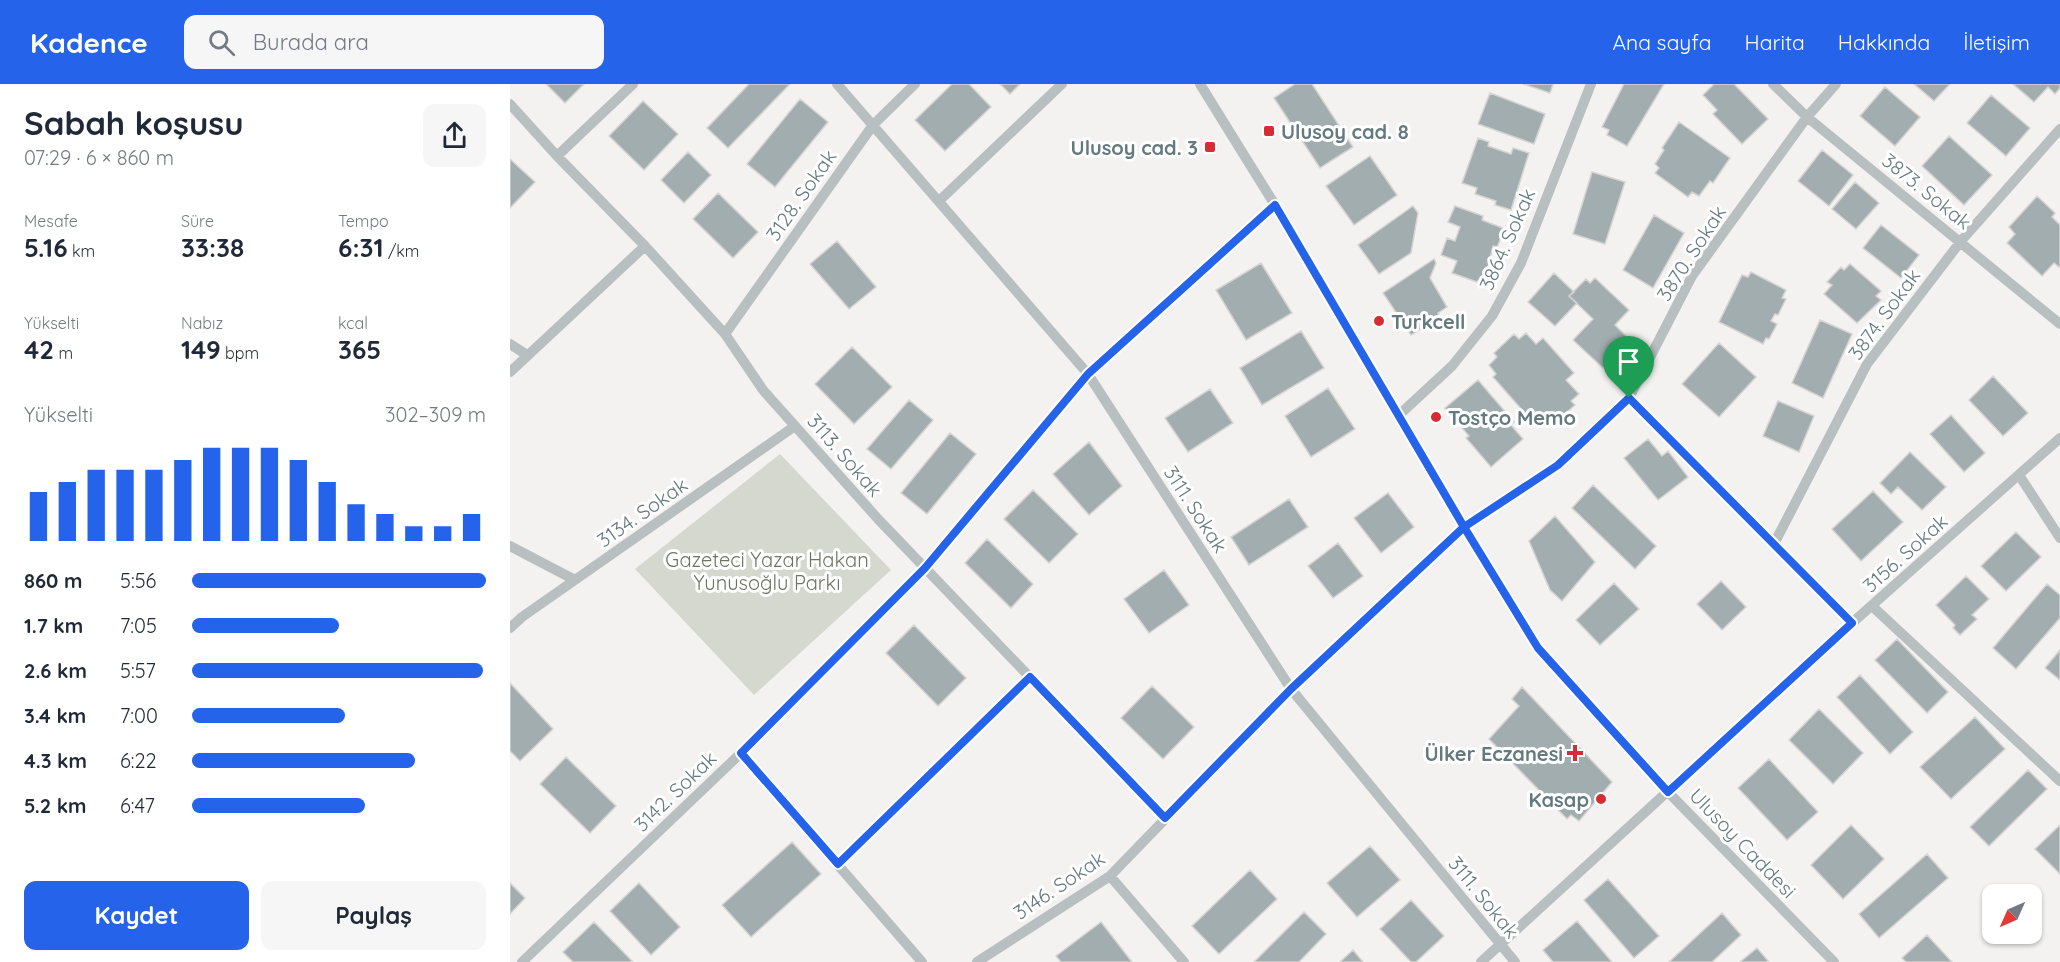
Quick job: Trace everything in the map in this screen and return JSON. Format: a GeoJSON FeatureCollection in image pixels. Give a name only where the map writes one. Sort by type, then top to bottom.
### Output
{"type":"FeatureCollection","features":[{"type":"Feature","properties":{"kind":"street"},"geometry":{"type":"LineString","coordinates":[[557,156],[633,84]]}},
{"type":"Feature","properties":{"kind":"street","name":"3111. Sokak"},"geometry":{"type":"LineString","coordinates":[[837,84],[1088,374],[1291,689],[1515,962]]}},
{"type":"Feature","properties":{"kind":"street","name":"3128. Sokak"},"geometry":{"type":"LineString","coordinates":[[726,334],[873,125],[915,84]]}},
{"type":"Feature","properties":{"kind":"street"},"geometry":{"type":"LineString","coordinates":[[939,201],[1062,84]]}},
{"type":"Feature","properties":{"kind":"street","name":"Ulusoy Caddesi"},"geometry":{"type":"LineString","coordinates":[[1200,84],[1275,205],[1464,527],[1538,648],[1668,792],[1834,962]]}},
{"type":"Feature","properties":{"kind":"street","name":"3864. Sokak"},"geometry":{"type":"LineString","coordinates":[[1399,415],[1452,366],[1491,316],[1521,263],[1591,84]]}},
{"type":"Feature","properties":{"kind":"street","name":"3873. Sokak"},"geometry":{"type":"LineString","coordinates":[[1773,84],[1807,117],[2060,324]]}},
{"type":"Feature","properties":{"kind":"street","name":"3870. Sokak"},"geometry":{"type":"LineString","coordinates":[[1464,527],[1558,465],[1629,398],[1692,276],[1807,117],[1836,84]]}},
{"type":"Feature","properties":{"kind":"street","name":"3113. Sokak"},"geometry":{"type":"LineString","coordinates":[[510,104],[726,334],[763,390],[878,519],[1165,818]]}},
{"type":"Feature","properties":{"kind":"street","name":"3874. Sokak"},"geometry":{"type":"LineString","coordinates":[[1774,544],[1867,364],[1961,241],[2060,129]]}},
{"type":"Feature","properties":{"kind":"street","name":"3142. Sokak"},"geometry":{"type":"LineString","coordinates":[[522,962],[741,753],[925,568],[1088,374],[1275,205]]}},
{"type":"Feature","properties":{"kind":"street"},"geometry":{"type":"LineString","coordinates":[[510,372],[645,246]]}},
{"type":"Feature","properties":{"kind":"street"},"geometry":{"type":"LineString","coordinates":[[510,344],[527,355]]}},
{"type":"Feature","properties":{"kind":"street"},"geometry":{"type":"LineString","coordinates":[[1629,398],[1852,623]]}},
{"type":"Feature","properties":{"kind":"street","name":"3134. Sokak"},"geometry":{"type":"LineString","coordinates":[[510,628],[522,617],[795,426]]}},
{"type":"Feature","properties":{"kind":"street","name":"3156. Sokak"},"geometry":{"type":"LineString","coordinates":[[1481,962],[1852,623],[2060,438]]}},
{"type":"Feature","properties":{"kind":"street"},"geometry":{"type":"LineString","coordinates":[[2019,475],[2060,538]]}},
{"type":"Feature","properties":{"kind":"street","name":"3146. Sokak"},"geometry":{"type":"LineString","coordinates":[[977,962],[1110,876],[1291,689],[1464,527]]}},
{"type":"Feature","properties":{"kind":"street"},"geometry":{"type":"LineString","coordinates":[[510,546],[575,580]]}},
{"type":"Feature","properties":{"kind":"street"},"geometry":{"type":"LineString","coordinates":[[1872,606],[2060,781]]}},
{"type":"Feature","properties":{"kind":"street"},"geometry":{"type":"LineString","coordinates":[[838,864],[1030,677]]}},
{"type":"Feature","properties":{"kind":"street"},"geometry":{"type":"LineString","coordinates":[[741,753],[922,962]]}},
{"type":"Feature","properties":{"kind":"street"},"geometry":{"type":"LineString","coordinates":[[1110,876],[1184,962]]}},
{"type":"Feature","properties":{"kind":"green space","name":"Gazeteci Yazar Hakan Yunusoğlu Parkı"},"geometry":{"type":"Polygon","coordinates":[[[780,454],[891,570],[754,695],[635,569],[780,454]]]}},
{"type":"Feature","properties":{"kind":"building"},"geometry":{"type":"Polygon","coordinates":[[[546,84],[584,84],[565,103],[546,84]]]}},
{"type":"Feature","properties":{"kind":"building"},"geometry":{"type":"Polygon","coordinates":[[[749,84],[790,84],[728,148],[707,128],[749,84]]]}},
{"type":"Feature","properties":{"kind":"building"},"geometry":{"type":"Polygon","coordinates":[[[952,84],[969,84],[991,107],[945,151],[915,120],[952,84]]]}},
{"type":"Feature","properties":{"kind":"building"},"geometry":{"type":"Polygon","coordinates":[[[1000,84],[1020,84],[1010,94],[1000,84]]]}},
{"type":"Feature","properties":{"kind":"building"},"geometry":{"type":"Polygon","coordinates":[[[1295,84],[1312,84],[1353,147],[1320,168],[1274,98],[1295,84]]]}},
{"type":"Feature","properties":{"kind":"building"},"geometry":{"type":"Polygon","coordinates":[[[1523,84],[1553,84],[1550,93],[1523,84]]]}},
{"type":"Feature","properties":{"kind":"building"},"geometry":{"type":"Polygon","coordinates":[[[1624,84],[1664,84],[1627,146],[1607,135],[1609,130],[1602,127],[1624,84]]]}},
{"type":"Feature","properties":{"kind":"building"},"geometry":{"type":"Polygon","coordinates":[[[1714,84],[1734,84],[1768,119],[1742,144],[1713,114],[1717,110],[1703,95],[1714,84]]]}},
{"type":"Feature","properties":{"kind":"building"},"geometry":{"type":"Polygon","coordinates":[[[1914,84],[1950,84],[1934,101],[1914,84]]]}},
{"type":"Feature","properties":{"kind":"building"},"geometry":{"type":"Polygon","coordinates":[[[2013,84],[2060,84],[2060,88],[2055,94],[2048,87],[2034,102],[2013,84]]]}},
{"type":"Feature","properties":{"kind":"building"},"geometry":{"type":"Polygon","coordinates":[[[1885,87],[1920,117],[1895,146],[1860,116],[1885,87]]]}},
{"type":"Feature","properties":{"kind":"building"},"geometry":{"type":"Polygon","coordinates":[[[1490,93],[1545,114],[1534,144],[1478,124],[1490,93]]]}},
{"type":"Feature","properties":{"kind":"building"},"geometry":{"type":"Polygon","coordinates":[[[1991,95],[2030,128],[2006,156],[1967,123],[1991,95]]]}},
{"type":"Feature","properties":{"kind":"building"},"geometry":{"type":"Polygon","coordinates":[[[800,99],[828,122],[775,187],[747,164],[800,99]]]}},
{"type":"Feature","properties":{"kind":"building"},"geometry":{"type":"Polygon","coordinates":[[[643,101],[678,134],[644,170],[609,136],[643,101]]]}},
{"type":"Feature","properties":{"kind":"building"},"geometry":{"type":"Polygon","coordinates":[[[1679,122],[1730,158],[1713,183],[1710,181],[1699,196],[1692,192],[1688,197],[1655,173],[1659,168],[1655,164],[1664,150],[1662,148],[1679,122]]]}},
{"type":"Feature","properties":{"kind":"building"},"geometry":{"type":"Polygon","coordinates":[[[1949,136],[1992,175],[1964,205],[1922,166],[1949,136]]]}},
{"type":"Feature","properties":{"kind":"building"},"geometry":{"type":"Polygon","coordinates":[[[1478,138],[1489,142],[1488,146],[1511,154],[1513,148],[1529,153],[1511,210],[1495,205],[1496,201],[1475,194],[1477,188],[1462,183],[1478,138]]]}},
{"type":"Feature","properties":{"kind":"building"},"geometry":{"type":"Polygon","coordinates":[[[1822,150],[1853,175],[1829,206],[1798,181],[1822,150]]]}},
{"type":"Feature","properties":{"kind":"building"},"geometry":{"type":"Polygon","coordinates":[[[688,152],[711,175],[684,203],[661,180],[688,152]]]}},
{"type":"Feature","properties":{"kind":"building"},"geometry":{"type":"Polygon","coordinates":[[[1370,156],[1397,195],[1354,225],[1326,186],[1370,156]]]}},
{"type":"Feature","properties":{"kind":"building"},"geometry":{"type":"Polygon","coordinates":[[[510,159],[535,182],[510,208],[510,159]]]}},
{"type":"Feature","properties":{"kind":"building"},"geometry":{"type":"Polygon","coordinates":[[[1592,172],[1625,182],[1605,244],[1573,234],[1592,172]]]}},
{"type":"Feature","properties":{"kind":"building"},"geometry":{"type":"Polygon","coordinates":[[[1855,182],[1879,203],[1856,229],[1832,209],[1855,182]]]}},
{"type":"Feature","properties":{"kind":"building"},"geometry":{"type":"Polygon","coordinates":[[[718,193],[758,232],[733,258],[693,219],[718,193]]]}},
{"type":"Feature","properties":{"kind":"building"},"geometry":{"type":"Polygon","coordinates":[[[2037,196],[2055,213],[2052,217],[2060,225],[2060,266],[2054,263],[2042,276],[2007,243],[2015,234],[2009,227],[2037,196]]]}},
{"type":"Feature","properties":{"kind":"building"},"geometry":{"type":"Polygon","coordinates":[[[1413,206],[1418,213],[1411,253],[1379,274],[1358,245],[1413,206]]]}},
{"type":"Feature","properties":{"kind":"building"},"geometry":{"type":"Polygon","coordinates":[[[1455,206],[1483,216],[1482,220],[1505,229],[1497,247],[1493,246],[1487,271],[1477,282],[1452,273],[1457,261],[1441,255],[1447,238],[1455,241],[1460,227],[1448,222],[1455,206]]]}},
{"type":"Feature","properties":{"kind":"building"},"geometry":{"type":"Polygon","coordinates":[[[1654,215],[1684,233],[1653,288],[1623,270],[1654,215]]]}},
{"type":"Feature","properties":{"kind":"building"},"geometry":{"type":"Polygon","coordinates":[[[1881,225],[1919,255],[1901,278],[1863,248],[1881,225]]]}},
{"type":"Feature","properties":{"kind":"building"},"geometry":{"type":"Polygon","coordinates":[[[837,241],[876,287],[849,309],[810,264],[837,241]]]}},
{"type":"Feature","properties":{"kind":"building"},"geometry":{"type":"Polygon","coordinates":[[[1434,259],[1436,263],[1430,278],[1447,307],[1438,313],[1440,318],[1411,335],[1383,293],[1434,259]]]}},
{"type":"Feature","properties":{"kind":"building"},"geometry":{"type":"Polygon","coordinates":[[[1261,263],[1292,313],[1246,340],[1216,290],[1261,263]]]}},
{"type":"Feature","properties":{"kind":"building"},"geometry":{"type":"Polygon","coordinates":[[[1850,264],[1881,291],[1876,296],[1881,300],[1857,323],[1824,294],[1832,285],[1827,282],[1841,267],[1844,270],[1850,264]]]}},
{"type":"Feature","properties":{"kind":"building"},"geometry":{"type":"Polygon","coordinates":[[[1751,272],[1786,290],[1782,298],[1786,299],[1778,315],[1775,314],[1771,321],[1777,324],[1769,339],[1766,338],[1763,344],[1719,322],[1742,275],[1748,277],[1751,272]]]}},
{"type":"Feature","properties":{"kind":"building"},"geometry":{"type":"Polygon","coordinates":[[[1554,273],[1574,292],[1569,296],[1577,303],[1555,326],[1528,302],[1554,273]]]}},
{"type":"Feature","properties":{"kind":"building"},"geometry":{"type":"Polygon","coordinates":[[[1595,278],[1629,310],[1615,325],[1630,340],[1603,368],[1573,340],[1593,319],[1569,296],[1586,279],[1590,283],[1595,278]]]}},
{"type":"Feature","properties":{"kind":"building"},"geometry":{"type":"Polygon","coordinates":[[[1820,320],[1852,334],[1823,398],[1792,383],[1820,320]]]}},
{"type":"Feature","properties":{"kind":"building"},"geometry":{"type":"Polygon","coordinates":[[[1301,331],[1324,368],[1262,405],[1240,368],[1301,331]]]}},
{"type":"Feature","properties":{"kind":"building"},"geometry":{"type":"Polygon","coordinates":[[[1526,333],[1536,344],[1543,338],[1574,373],[1566,380],[1579,394],[1571,401],[1575,405],[1558,420],[1554,415],[1543,425],[1535,416],[1531,420],[1493,377],[1496,374],[1489,365],[1497,357],[1494,353],[1514,334],[1519,339],[1526,333]]]}},
{"type":"Feature","properties":{"kind":"building"},"geometry":{"type":"Polygon","coordinates":[[[1719,343],[1756,377],[1719,417],[1682,384],[1719,343]]]}},
{"type":"Feature","properties":{"kind":"building"},"geometry":{"type":"Polygon","coordinates":[[[852,347],[892,387],[854,424],[815,384],[852,347]]]}},
{"type":"Feature","properties":{"kind":"building"},"geometry":{"type":"Polygon","coordinates":[[[1993,376],[2028,413],[2003,436],[1969,400],[1993,376]]]}},
{"type":"Feature","properties":{"kind":"building"},"geometry":{"type":"Polygon","coordinates":[[[1478,380],[1514,422],[1511,425],[1523,439],[1491,467],[1466,438],[1469,436],[1445,408],[1478,380]]]}},
{"type":"Feature","properties":{"kind":"building"},"geometry":{"type":"Polygon","coordinates":[[[1328,388],[1355,429],[1311,457],[1285,416],[1328,388]]]}},
{"type":"Feature","properties":{"kind":"building"},"geometry":{"type":"Polygon","coordinates":[[[1210,389],[1233,423],[1188,452],[1165,418],[1210,389]]]}},
{"type":"Feature","properties":{"kind":"building"},"geometry":{"type":"Polygon","coordinates":[[[909,400],[933,420],[891,469],[867,449],[909,400]]]}},
{"type":"Feature","properties":{"kind":"building"},"geometry":{"type":"Polygon","coordinates":[[[1778,401],[1814,416],[1799,452],[1763,436],[1778,401]]]}},
{"type":"Feature","properties":{"kind":"building"},"geometry":{"type":"Polygon","coordinates":[[[1951,415],[1985,453],[1964,472],[1930,434],[1951,415]]]}},
{"type":"Feature","properties":{"kind":"building"},"geometry":{"type":"Polygon","coordinates":[[[950,433],[976,454],[927,514],[901,493],[950,433]]]}},
{"type":"Feature","properties":{"kind":"building"},"geometry":{"type":"Polygon","coordinates":[[[1648,439],[1662,456],[1668,451],[1688,477],[1658,500],[1624,458],[1648,439]]]}},
{"type":"Feature","properties":{"kind":"building"},"geometry":{"type":"Polygon","coordinates":[[[1089,442],[1122,486],[1089,515],[1053,474],[1089,442]]]}},
{"type":"Feature","properties":{"kind":"building"},"geometry":{"type":"Polygon","coordinates":[[[1910,452],[1946,487],[1922,510],[1898,487],[1891,494],[1880,483],[1910,452]]]}},
{"type":"Feature","properties":{"kind":"building"},"geometry":{"type":"Polygon","coordinates":[[[1593,485],[1656,546],[1635,569],[1572,508],[1593,485]]]}},
{"type":"Feature","properties":{"kind":"building"},"geometry":{"type":"Polygon","coordinates":[[[1033,490],[1078,534],[1049,563],[1004,519],[1033,490]]]}},
{"type":"Feature","properties":{"kind":"building"},"geometry":{"type":"Polygon","coordinates":[[[1873,491],[1903,522],[1861,561],[1832,529],[1873,491]]]}},
{"type":"Feature","properties":{"kind":"building"},"geometry":{"type":"Polygon","coordinates":[[[1388,493],[1414,527],[1381,553],[1354,518],[1388,493]]]}},
{"type":"Feature","properties":{"kind":"building"},"geometry":{"type":"Polygon","coordinates":[[[1289,499],[1308,527],[1249,565],[1231,537],[1289,499]]]}},
{"type":"Feature","properties":{"kind":"building"},"geometry":{"type":"Polygon","coordinates":[[[1555,516],[1595,562],[1562,601],[1550,590],[1529,541],[1555,516]]]}},
{"type":"Feature","properties":{"kind":"building"},"geometry":{"type":"Polygon","coordinates":[[[2016,532],[2041,557],[2006,591],[1981,566],[2016,532]]]}},
{"type":"Feature","properties":{"kind":"building"},"geometry":{"type":"Polygon","coordinates":[[[987,539],[1033,584],[1011,608],[965,563],[987,539]]]}},
{"type":"Feature","properties":{"kind":"building"},"geometry":{"type":"Polygon","coordinates":[[[1338,543],[1363,576],[1333,598],[1308,566],[1338,543]]]}},
{"type":"Feature","properties":{"kind":"building"},"geometry":{"type":"Polygon","coordinates":[[[1164,570],[1189,605],[1149,633],[1124,599],[1164,570]]]}},
{"type":"Feature","properties":{"kind":"building"},"geometry":{"type":"Polygon","coordinates":[[[1966,576],[1989,599],[1972,615],[1977,619],[1960,635],[1953,628],[1955,625],[1936,605],[1966,576]]]}},
{"type":"Feature","properties":{"kind":"building"},"geometry":{"type":"Polygon","coordinates":[[[1721,581],[1746,607],[1722,630],[1697,604],[1721,581]]]}},
{"type":"Feature","properties":{"kind":"building"},"geometry":{"type":"Polygon","coordinates":[[[1614,583],[1639,609],[1600,645],[1576,620],[1614,583]]]}},
{"type":"Feature","properties":{"kind":"building"},"geometry":{"type":"Polygon","coordinates":[[[2047,584],[2060,595],[2060,618],[2016,669],[1993,648],[2047,584]]]}},
{"type":"Feature","properties":{"kind":"building"},"geometry":{"type":"Polygon","coordinates":[[[914,625],[966,678],[938,706],[886,653],[914,625]]]}},
{"type":"Feature","properties":{"kind":"building"},"geometry":{"type":"Polygon","coordinates":[[[1897,639],[1948,692],[1927,713],[1875,660],[1897,639]]]}},
{"type":"Feature","properties":{"kind":"building"},"geometry":{"type":"Polygon","coordinates":[[[2060,650],[2060,680],[2045,668],[2060,650]]]}},
{"type":"Feature","properties":{"kind":"building"},"geometry":{"type":"Polygon","coordinates":[[[1860,675],[1913,732],[1890,754],[1837,697],[1860,675]]]}},
{"type":"Feature","properties":{"kind":"building"},"geometry":{"type":"Polygon","coordinates":[[[510,683],[553,729],[520,761],[510,751],[510,683]]]}},
{"type":"Feature","properties":{"kind":"building"},"geometry":{"type":"Polygon","coordinates":[[[1152,686],[1194,727],[1163,759],[1121,718],[1152,686]]]}},
{"type":"Feature","properties":{"kind":"building"},"geometry":{"type":"Polygon","coordinates":[[[1522,687],[1612,782],[1579,821],[1571,815],[1567,819],[1489,739],[1519,706],[1512,699],[1522,687]]]}},
{"type":"Feature","properties":{"kind":"building"},"geometry":{"type":"Polygon","coordinates":[[[1819,709],[1863,753],[1833,784],[1789,740],[1819,709]]]}},
{"type":"Feature","properties":{"kind":"building"},"geometry":{"type":"Polygon","coordinates":[[[1975,717],[2005,749],[1951,799],[1920,767],[1975,717]]]}},
{"type":"Feature","properties":{"kind":"building"},"geometry":{"type":"Polygon","coordinates":[[[566,757],[616,806],[590,833],[540,784],[566,757]]]}},
{"type":"Feature","properties":{"kind":"building"},"geometry":{"type":"Polygon","coordinates":[[[1769,759],[1818,812],[1787,840],[1738,788],[1769,759]]]}},
{"type":"Feature","properties":{"kind":"building"},"geometry":{"type":"Polygon","coordinates":[[[2028,770],[2047,789],[1989,846],[1970,827],[2028,770]]]}},
{"type":"Feature","properties":{"kind":"building"},"geometry":{"type":"Polygon","coordinates":[[[1851,825],[1884,859],[1843,899],[1811,865],[1851,825]]]}},
{"type":"Feature","properties":{"kind":"building"},"geometry":{"type":"Polygon","coordinates":[[[2060,825],[2060,874],[2035,849],[2060,825]]]}},
{"type":"Feature","properties":{"kind":"building"},"geometry":{"type":"Polygon","coordinates":[[[792,842],[821,874],[751,937],[722,905],[792,842]]]}},
{"type":"Feature","properties":{"kind":"building"},"geometry":{"type":"Polygon","coordinates":[[[1370,846],[1400,880],[1357,917],[1327,883],[1370,846]]]}},
{"type":"Feature","properties":{"kind":"building"},"geometry":{"type":"Polygon","coordinates":[[[1927,854],[1948,878],[1879,938],[1859,914],[1927,854]]]}},
{"type":"Feature","properties":{"kind":"building"},"geometry":{"type":"Polygon","coordinates":[[[1250,870],[1277,899],[1219,954],[1192,926],[1250,870]]]}},
{"type":"Feature","properties":{"kind":"building"},"geometry":{"type":"Polygon","coordinates":[[[1608,879],[1659,936],[1634,958],[1584,900],[1608,879]]]}},
{"type":"Feature","properties":{"kind":"building"},"geometry":{"type":"Polygon","coordinates":[[[510,883],[525,898],[510,914],[510,883]]]}},
{"type":"Feature","properties":{"kind":"building"},"geometry":{"type":"Polygon","coordinates":[[[639,883],[680,927],[651,955],[610,911],[639,883]]]}},
{"type":"Feature","properties":{"kind":"building"},"geometry":{"type":"Polygon","coordinates":[[[1411,900],[1444,936],[1416,962],[1411,962],[1380,929],[1411,900]]]}},
{"type":"Feature","properties":{"kind":"building"},"geometry":{"type":"Polygon","coordinates":[[[1304,912],[1326,934],[1299,962],[1254,962],[1304,912]]]}},
{"type":"Feature","properties":{"kind":"building"},"geometry":{"type":"Polygon","coordinates":[[[1722,913],[1741,935],[1712,962],[1669,962],[1722,913]]]}},
{"type":"Feature","properties":{"kind":"building"},"geometry":{"type":"Polygon","coordinates":[[[1577,921],[1612,962],[1553,962],[1543,950],[1577,921]]]}},
{"type":"Feature","properties":{"kind":"building"},"geometry":{"type":"Polygon","coordinates":[[[594,922],[633,962],[573,962],[563,952],[594,922]]]}},
{"type":"Feature","properties":{"kind":"building"},"geometry":{"type":"Polygon","coordinates":[[[1101,922],[1132,962],[1061,962],[1056,956],[1101,922]]]}},
{"type":"Feature","properties":{"kind":"building"},"geometry":{"type":"Polygon","coordinates":[[[1927,935],[1952,962],[1906,962],[1902,958],[1927,935]]]}},
{"type":"Feature","properties":{"kind":"building"},"geometry":{"type":"Polygon","coordinates":[[[1757,948],[1769,962],[1740,962],[1757,948]]]}},
{"type":"Feature","properties":{"kind":"building"},"geometry":{"type":"Polygon","coordinates":[[[1353,950],[1363,962],[1340,962],[1353,950]]]}},
{"type":"Feature","properties":{"kind":"place","name":"Ulusoy cad. 8"},"geometry":{"type":"Point","coordinates":[1269,131]}},
{"type":"Feature","properties":{"kind":"place","name":"Ulusoy cad. 3"},"geometry":{"type":"Point","coordinates":[1210,147]}},
{"type":"Feature","properties":{"kind":"place","name":"Turkcell"},"geometry":{"type":"Point","coordinates":[1379,321]}},
{"type":"Feature","properties":{"kind":"place","name":"Tostço Memo"},"geometry":{"type":"Point","coordinates":[1436,417]}},
{"type":"Feature","properties":{"kind":"place","name":"Ülker Eczanesi"},"geometry":{"type":"Point","coordinates":[1575,753]}},
{"type":"Feature","properties":{"kind":"place","name":"Kasap"},"geometry":{"type":"Point","coordinates":[1601,799]}},
{"type":"Feature","properties":{"kind":"route"},"geometry":{"type":"LineString","coordinates":[[1629,398],[1558,465],[1464,527],[1291,689],[1165,818],[1030,677],[838,864],[741,753],[925,568],[1088,374],[1275,205],[1464,527],[1538,648],[1668,792],[1852,623],[1629,398]]}}]}
